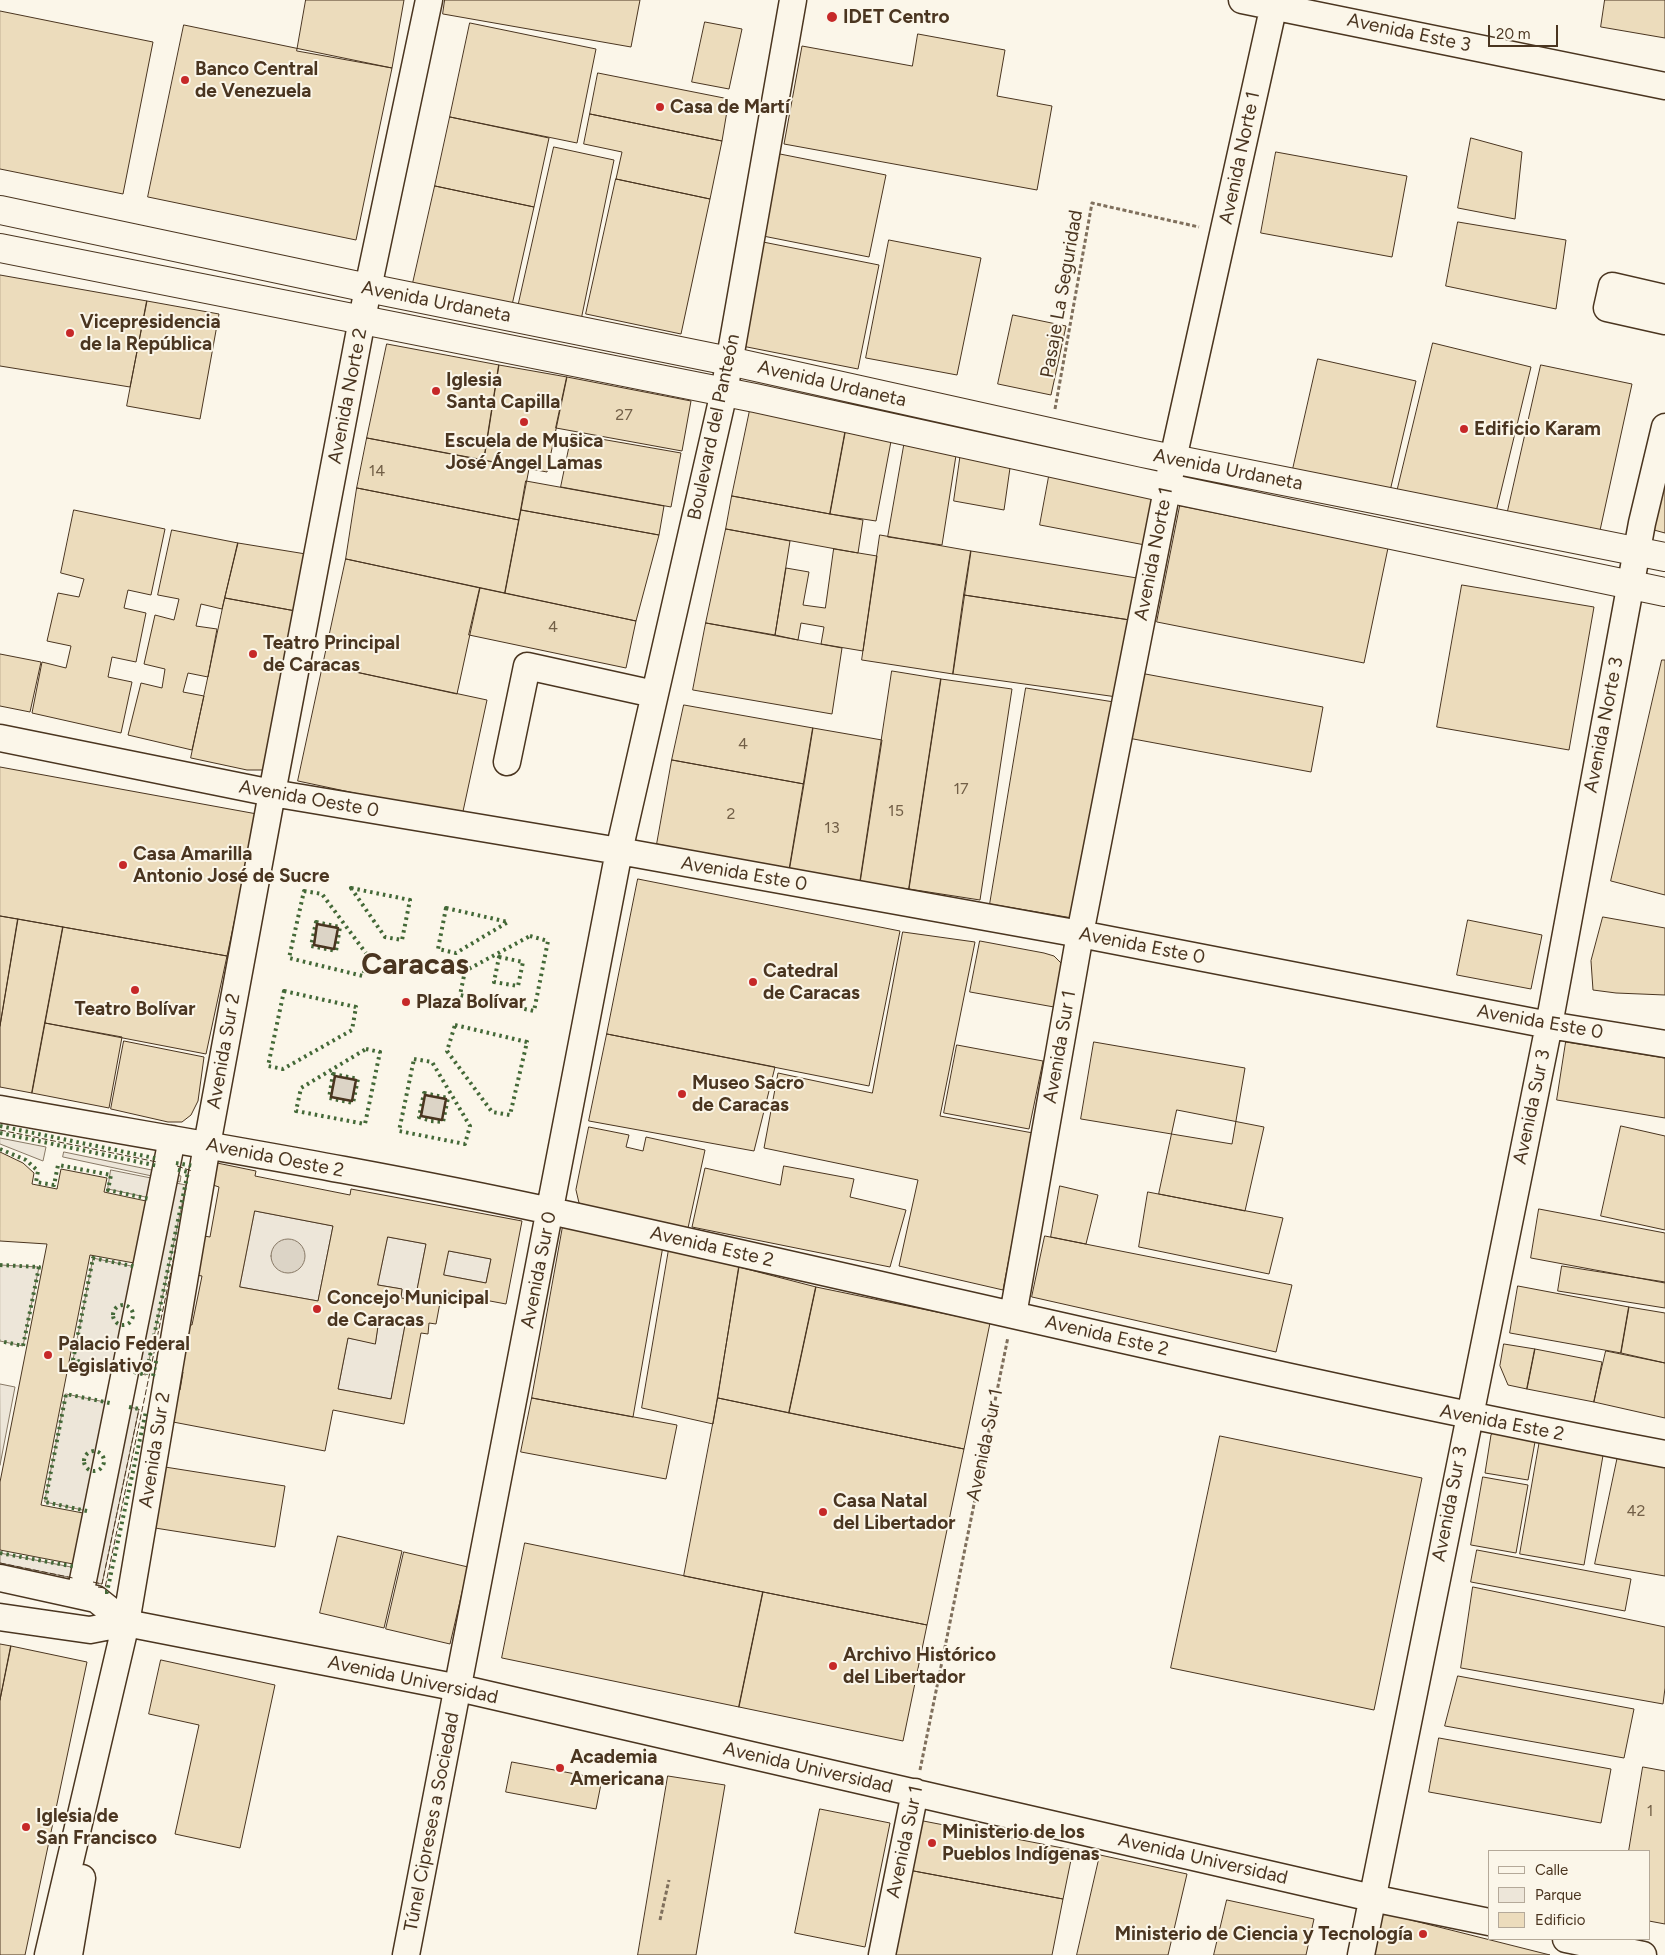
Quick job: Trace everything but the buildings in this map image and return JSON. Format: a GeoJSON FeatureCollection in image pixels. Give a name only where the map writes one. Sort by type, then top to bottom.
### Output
{"type":"FeatureCollection","features":[{"type":"Feature","properties":{"kind":"main road","name":"Avenida Urdaneta"},"geometry":{"type":"LineString","coordinates":[[0,210],[368,288],[730,361],[1050,434],[1665,557]]}},
{"type":"Feature","properties":{"kind":"main road","name":"Avenida Urdaneta"},"geometry":{"type":"LineString","coordinates":[[0,248],[724,392],[1167,488],[1665,592]]}},
{"type":"Feature","properties":{"kind":"street","name":"Avenida Norte 2"},"geometry":{"type":"LineString","coordinates":[[281,802],[362,320],[430,0]]}},
{"type":"Feature","properties":{"kind":"street","name":"Boulevard del Panteón"},"geometry":{"type":"LineString","coordinates":[[619,851],[724,392],[793,0]]}},
{"type":"Feature","properties":{"kind":"street","name":"Avenida Este 3"},"geometry":{"type":"LineString","coordinates":[[1242,0],[1274,3],[1665,86]]}},
{"type":"Feature","properties":{"kind":"street","name":"Avenida Norte 1"},"geometry":{"type":"LineString","coordinates":[[1080,934],[1173,459],[1274,3]]}},
{"type":"Feature","properties":{"kind":"street"},"geometry":{"type":"LineString","coordinates":[[1665,298],[1612,286],[1607,308],[1665,321]]}},
{"type":"Feature","properties":{"kind":"street","name":"Avenida Norte 3"},"geometry":{"type":"LineString","coordinates":[[1549,1024],[1630,585],[1665,427]]}},
{"type":"Feature","properties":{"kind":"street"},"geometry":{"type":"LineString","coordinates":[[507,762],[527,666],[654,694]]}},
{"type":"Feature","properties":{"kind":"street","name":"Avenida Oeste 0"},"geometry":{"type":"LineString","coordinates":[[0,738],[281,802],[619,851]]}},
{"type":"Feature","properties":{"kind":"street","name":"Avenida Sur 2"},"geometry":{"type":"LineString","coordinates":[[48,1955],[126,1623],[207,1145],[281,802]]}},
{"type":"Feature","properties":{"kind":"street","name":"Avenida Este 0"},"geometry":{"type":"LineString","coordinates":[[619,851],[1080,934],[1549,1024],[1665,1044]]}},
{"type":"Feature","properties":{"kind":"street","name":"Avenida Sur 0"},"geometry":{"type":"LineString","coordinates":[[459,1688],[619,851]]}},
{"type":"Feature","properties":{"kind":"street","name":"Avenida Sur 1"},"geometry":{"type":"LineString","coordinates":[[1013,1315],[1080,934]]}},
{"type":"Feature","properties":{"kind":"street","name":"Avenida Sur 3"},"geometry":{"type":"LineString","coordinates":[[1361,1955],[1468,1417],[1549,1024]]}},
{"type":"Feature","properties":{"kind":"street","name":"Avenida Oeste 2"},"geometry":{"type":"LineString","coordinates":[[0,1109],[207,1145],[550,1211]]}},
{"type":"Feature","properties":{"kind":"street"},"geometry":{"type":"LineString","coordinates":[[80,1595],[172,1139]]}},
{"type":"Feature","properties":{"kind":"street","name":"Avenida Este 2"},"geometry":{"type":"LineString","coordinates":[[550,1211],[1468,1417],[1665,1454]]}},
{"type":"Feature","properties":{"kind":"street","name":"Avenida Universidad"},"geometry":{"type":"LineString","coordinates":[[0,1578],[96,1599],[126,1623]]}},
{"type":"Feature","properties":{"kind":"street","name":"Avenida Universidad"},"geometry":{"type":"LineString","coordinates":[[0,1617],[90,1630],[126,1623],[459,1688],[1372,1898],[1488,1922]]}},
{"type":"Feature","properties":{"kind":"street"},"geometry":{"type":"LineString","coordinates":[[70,1955],[126,1623]]}},
{"type":"Feature","properties":{"kind":"street","name":"Túnel Cipreses a Sociedad"},"geometry":{"type":"LineString","coordinates":[[406,1955],[459,1688]]}},
{"type":"Feature","properties":{"kind":"street","name":"Avenida Sur 1"},"geometry":{"type":"LineString","coordinates":[[882,1955],[915,1792]]}},
{"type":"Feature","properties":{"kind":"street"},"geometry":{"type":"LineString","coordinates":[[1571,1940],[1643,1955]]}},
{"type":"Feature","properties":{"kind":"path","name":"Pasaje La Seguridad"},"geometry":{"type":"LineString","coordinates":[[1050,434],[1092,203],[1223,232]]}},
{"type":"Feature","properties":{"kind":"path","name":"Avenida Sur 1"},"geometry":{"type":"LineString","coordinates":[[915,1792],[1013,1315]]}},
{"type":"Feature","properties":{"kind":"path"},"geometry":{"type":"LineString","coordinates":[[660,1920],[669,1880]]}},
{"type":"Feature","properties":{"kind":"green space"},"geometry":{"type":"Polygon","coordinates":[[[0,1138],[46,1147],[43,1161],[0,1144],[0,1138]]]}},
{"type":"Feature","properties":{"kind":"green space"},"geometry":{"type":"Polygon","coordinates":[[[64,1152],[181,1176],[180,1182],[63,1157],[64,1152]]]}},
{"type":"Feature","properties":{"kind":"green space"},"geometry":{"type":"Polygon","coordinates":[[[111,1170],[186,1185],[146,1375],[73,1360],[93,1258],[136,1267],[150,1198],[108,1189],[111,1170]]]}},
{"type":"Feature","properties":{"kind":"green space"},"geometry":{"type":"Polygon","coordinates":[[[255,1211],[333,1226],[318,1301],[240,1287],[255,1211]]]}},
{"type":"Feature","properties":{"kind":"green space"},"geometry":{"type":"Polygon","coordinates":[[[388,1237],[426,1244],[415,1300],[401,1298],[402,1289],[378,1285],[388,1237]]]}},
{"type":"Feature","properties":{"kind":"green space"},"geometry":{"type":"Polygon","coordinates":[[[449,1251],[491,1259],[486,1283],[444,1275],[449,1251]]]}},
{"type":"Feature","properties":{"kind":"green space"},"geometry":{"type":"Polygon","coordinates":[[[0,1265],[39,1267],[23,1346],[0,1341],[0,1265]]]}},
{"type":"Feature","properties":{"kind":"green space"},"geometry":{"type":"Polygon","coordinates":[[[380,1315],[406,1320],[391,1399],[338,1389],[348,1338],[375,1343],[380,1315]]]}},
{"type":"Feature","properties":{"kind":"green space"},"geometry":{"type":"Polygon","coordinates":[[[0,1384],[15,1387],[0,1465],[0,1384]]]}},
{"type":"Feature","properties":{"kind":"green space"},"geometry":{"type":"Polygon","coordinates":[[[66,1394],[139,1409],[102,1584],[0,1563],[0,1553],[76,1568],[87,1511],[45,1502],[66,1394]]]}},
{"type":"Feature","properties":{"kind":"shaded area"},"geometry":{"type":"Polygon","coordinates":[[[317,924],[338,928],[334,949],[314,945],[317,924]]]}},
{"type":"Feature","properties":{"kind":"shaded area"},"geometry":{"type":"Polygon","coordinates":[[[335,1076],[356,1080],[352,1101],[331,1097],[335,1076]]]}},
{"type":"Feature","properties":{"kind":"shaded area"},"geometry":{"type":"Polygon","coordinates":[[[425,1095],[446,1099],[442,1120],[421,1116],[425,1095]]]}},
{"type":"Feature","properties":{"kind":"shaded area"},"geometry":{"type":"Polygon","coordinates":[[[288,1239],[300,1244],[305,1256],[300,1268],[288,1273],[276,1268],[271,1256],[276,1244],[288,1239]]]}},
{"type":"Feature","properties":{"kind":"hedge"},"geometry":{"type":"LineString","coordinates":[[351,888],[410,900],[402,940],[385,937],[351,888]]}},
{"type":"Feature","properties":{"kind":"hedge"},"geometry":{"type":"LineString","coordinates":[[304,891],[322,894],[368,956],[363,976],[289,958],[304,891]]}},
{"type":"Feature","properties":{"kind":"hedge"},"geometry":{"type":"LineString","coordinates":[[446,908],[508,922],[456,953],[438,949],[446,908]]}},
{"type":"Feature","properties":{"kind":"hedge"},"geometry":{"type":"LineString","coordinates":[[316,922],[340,927],[336,951],[311,946],[316,922]]}},
{"type":"Feature","properties":{"kind":"hedge"},"geometry":{"type":"LineString","coordinates":[[530,936],[548,941],[534,1011],[460,995],[465,971],[530,936]]}},
{"type":"Feature","properties":{"kind":"hedge"},"geometry":{"type":"LineString","coordinates":[[499,957],[523,962],[518,986],[494,982],[499,957]]}},
{"type":"Feature","properties":{"kind":"hedge"},"geometry":{"type":"LineString","coordinates":[[284,991],[356,1007],[352,1030],[283,1069],[268,1066],[284,991]]}},
{"type":"Feature","properties":{"kind":"hedge"},"geometry":{"type":"LineString","coordinates":[[455,1025],[527,1042],[510,1115],[492,1112],[447,1051],[455,1025]]}},
{"type":"Feature","properties":{"kind":"hedge"},"geometry":{"type":"LineString","coordinates":[[366,1049],[380,1052],[365,1124],[296,1111],[301,1088],[366,1049]]}},
{"type":"Feature","properties":{"kind":"hedge"},"geometry":{"type":"LineString","coordinates":[[414,1059],[432,1062],[470,1126],[465,1144],[399,1131],[414,1059]]}},
{"type":"Feature","properties":{"kind":"hedge"},"geometry":{"type":"LineString","coordinates":[[333,1074],[358,1079],[353,1103],[329,1098],[333,1074]]}},
{"type":"Feature","properties":{"kind":"hedge"},"geometry":{"type":"LineString","coordinates":[[424,1093],[448,1098],[443,1122],[419,1117],[424,1093]]}},
{"type":"Feature","properties":{"kind":"hedge"},"geometry":{"type":"LineString","coordinates":[[0,1126],[159,1159]]}},
{"type":"Feature","properties":{"kind":"hedge"},"geometry":{"type":"LineString","coordinates":[[0,1133],[158,1166]]}},
{"type":"Feature","properties":{"kind":"hedge"},"geometry":{"type":"LineString","coordinates":[[0,1149],[26,1160],[38,1171],[36,1182],[54,1185],[58,1165],[111,1175],[108,1190],[150,1199]]}},
{"type":"Feature","properties":{"kind":"hedge"},"geometry":{"type":"LineString","coordinates":[[176,1163],[194,1166]]}},
{"type":"Feature","properties":{"kind":"hedge"},"geometry":{"type":"LineString","coordinates":[[134,1372],[146,1375],[188,1172],[175,1169]]}},
{"type":"Feature","properties":{"kind":"hedge"},"geometry":{"type":"LineString","coordinates":[[118,1369],[73,1360],[93,1258],[137,1267]]}},
{"type":"Feature","properties":{"kind":"hedge"},"geometry":{"type":"LineString","coordinates":[[0,1265],[39,1267],[23,1346],[0,1341]]}},
{"type":"Feature","properties":{"kind":"hedge"},"geometry":{"type":"LineString","coordinates":[[119,1305],[127,1305],[133,1311],[133,1315],[133,1319],[127,1325],[119,1325],[113,1319],[113,1311],[119,1305]]}},
{"type":"Feature","properties":{"kind":"hedge"},"geometry":{"type":"LineString","coordinates":[[153,1376],[157,1357]]}},
{"type":"Feature","properties":{"kind":"hedge"},"geometry":{"type":"LineString","coordinates":[[87,1511],[45,1502],[66,1394],[110,1403]]}},
{"type":"Feature","properties":{"kind":"hedge"},"geometry":{"type":"LineString","coordinates":[[129,1407],[139,1409]]}},
{"type":"Feature","properties":{"kind":"hedge"},"geometry":{"type":"LineString","coordinates":[[105,1592],[107,1592],[146,1411]]}},
{"type":"Feature","properties":{"kind":"hedge"},"geometry":{"type":"LineString","coordinates":[[90,1451],[98,1451],[104,1457],[104,1461],[104,1465],[98,1471],[90,1471],[84,1465],[84,1457],[90,1451]]}},
{"type":"Feature","properties":{"kind":"hedge"},"geometry":{"type":"LineString","coordinates":[[0,1553],[76,1567]]}},
{"type":"Feature","properties":{"kind":"fence"},"geometry":{"type":"LineString","coordinates":[[0,1130],[157,1162]]}},
{"type":"Feature","properties":{"kind":"fence"},"geometry":{"type":"LineString","coordinates":[[177,1166],[192,1171]]}},
{"type":"Feature","properties":{"kind":"fence"},"geometry":{"type":"LineString","coordinates":[[98,1587],[105,1588],[176,1247]]}},
{"type":"Feature","properties":{"kind":"fence"},"geometry":{"type":"LineString","coordinates":[[93,1582],[102,1584],[139,1409]]}},
{"type":"Feature","properties":{"kind":"fence"},"geometry":{"type":"LineString","coordinates":[[0,1563],[73,1578]]}},
{"type":"Feature","properties":{"kind":"wall"},"geometry":{"type":"LineString","coordinates":[[317,924],[338,928],[334,949],[314,945],[317,924]]}},
{"type":"Feature","properties":{"kind":"wall"},"geometry":{"type":"LineString","coordinates":[[335,1076],[356,1080],[352,1101],[331,1097],[335,1076]]}},
{"type":"Feature","properties":{"kind":"wall"},"geometry":{"type":"LineString","coordinates":[[425,1095],[446,1099],[442,1120],[421,1116],[425,1095]]}},
{"type":"Feature","properties":{"kind":"place","name":"IDET Centro"},"geometry":{"type":"Point","coordinates":[832,17]}},
{"type":"Feature","properties":{"kind":"place","name":"Banco Central de Venezuela"},"geometry":{"type":"Point","coordinates":[185,80]}},
{"type":"Feature","properties":{"kind":"place","name":"Casa de Martí"},"geometry":{"type":"Point","coordinates":[660,107]}},
{"type":"Feature","properties":{"kind":"place","name":"Vicepresidencia de la República"},"geometry":{"type":"Point","coordinates":[70,333]}},
{"type":"Feature","properties":{"kind":"place","name":"Iglesia Santa Capilla"},"geometry":{"type":"Point","coordinates":[436,391]}},
{"type":"Feature","properties":{"kind":"place","name":"Escuela de Musica José Ángel Lamas"},"geometry":{"type":"Point","coordinates":[524,422]}},
{"type":"Feature","properties":{"kind":"place","name":"Edificio Karam"},"geometry":{"type":"Point","coordinates":[1464,429]}},
{"type":"Feature","properties":{"kind":"place","name":"Teatro Principal de Caracas"},"geometry":{"type":"Point","coordinates":[253,654]}},
{"type":"Feature","properties":{"kind":"place","name":"Casa Amarilla Antonio José de Sucre"},"geometry":{"type":"Point","coordinates":[123,865]}},
{"type":"Feature","properties":{"kind":"place","name":"Catedral de Caracas"},"geometry":{"type":"Point","coordinates":[753,982]}},
{"type":"Feature","properties":{"kind":"place","name":"Teatro Bolívar"},"geometry":{"type":"Point","coordinates":[135,990]}},
{"type":"Feature","properties":{"kind":"place","name":"Plaza Bolívar"},"geometry":{"type":"Point","coordinates":[406,1002]}},
{"type":"Feature","properties":{"kind":"place","name":"Museo Sacro de Caracas"},"geometry":{"type":"Point","coordinates":[682,1094]}},
{"type":"Feature","properties":{"kind":"place","name":"Concejo Municipal de Caracas"},"geometry":{"type":"Point","coordinates":[317,1309]}},
{"type":"Feature","properties":{"kind":"place","name":"Palacio Federal Legislativo"},"geometry":{"type":"Point","coordinates":[48,1355]}},
{"type":"Feature","properties":{"kind":"place","name":"Casa Natal del Libertador"},"geometry":{"type":"Point","coordinates":[823,1512]}},
{"type":"Feature","properties":{"kind":"place","name":"Archivo Histórico del Libertador"},"geometry":{"type":"Point","coordinates":[833,1666]}},
{"type":"Feature","properties":{"kind":"place","name":"Academia Americana"},"geometry":{"type":"Point","coordinates":[560,1768]}},
{"type":"Feature","properties":{"kind":"place","name":"Iglesia de San Francisco"},"geometry":{"type":"Point","coordinates":[26,1827]}},
{"type":"Feature","properties":{"kind":"place","name":"Ministerio de los Pueblos Indígenas"},"geometry":{"type":"Point","coordinates":[932,1843]}},
{"type":"Feature","properties":{"kind":"place","name":"Ministerio de Ciencia y Tecnología"},"geometry":{"type":"Point","coordinates":[1423,1934]}},
{"type":"Feature","properties":{"kind":"district","name":"Caracas"},"geometry":{"type":"Point","coordinates":[415,966]}}]}
